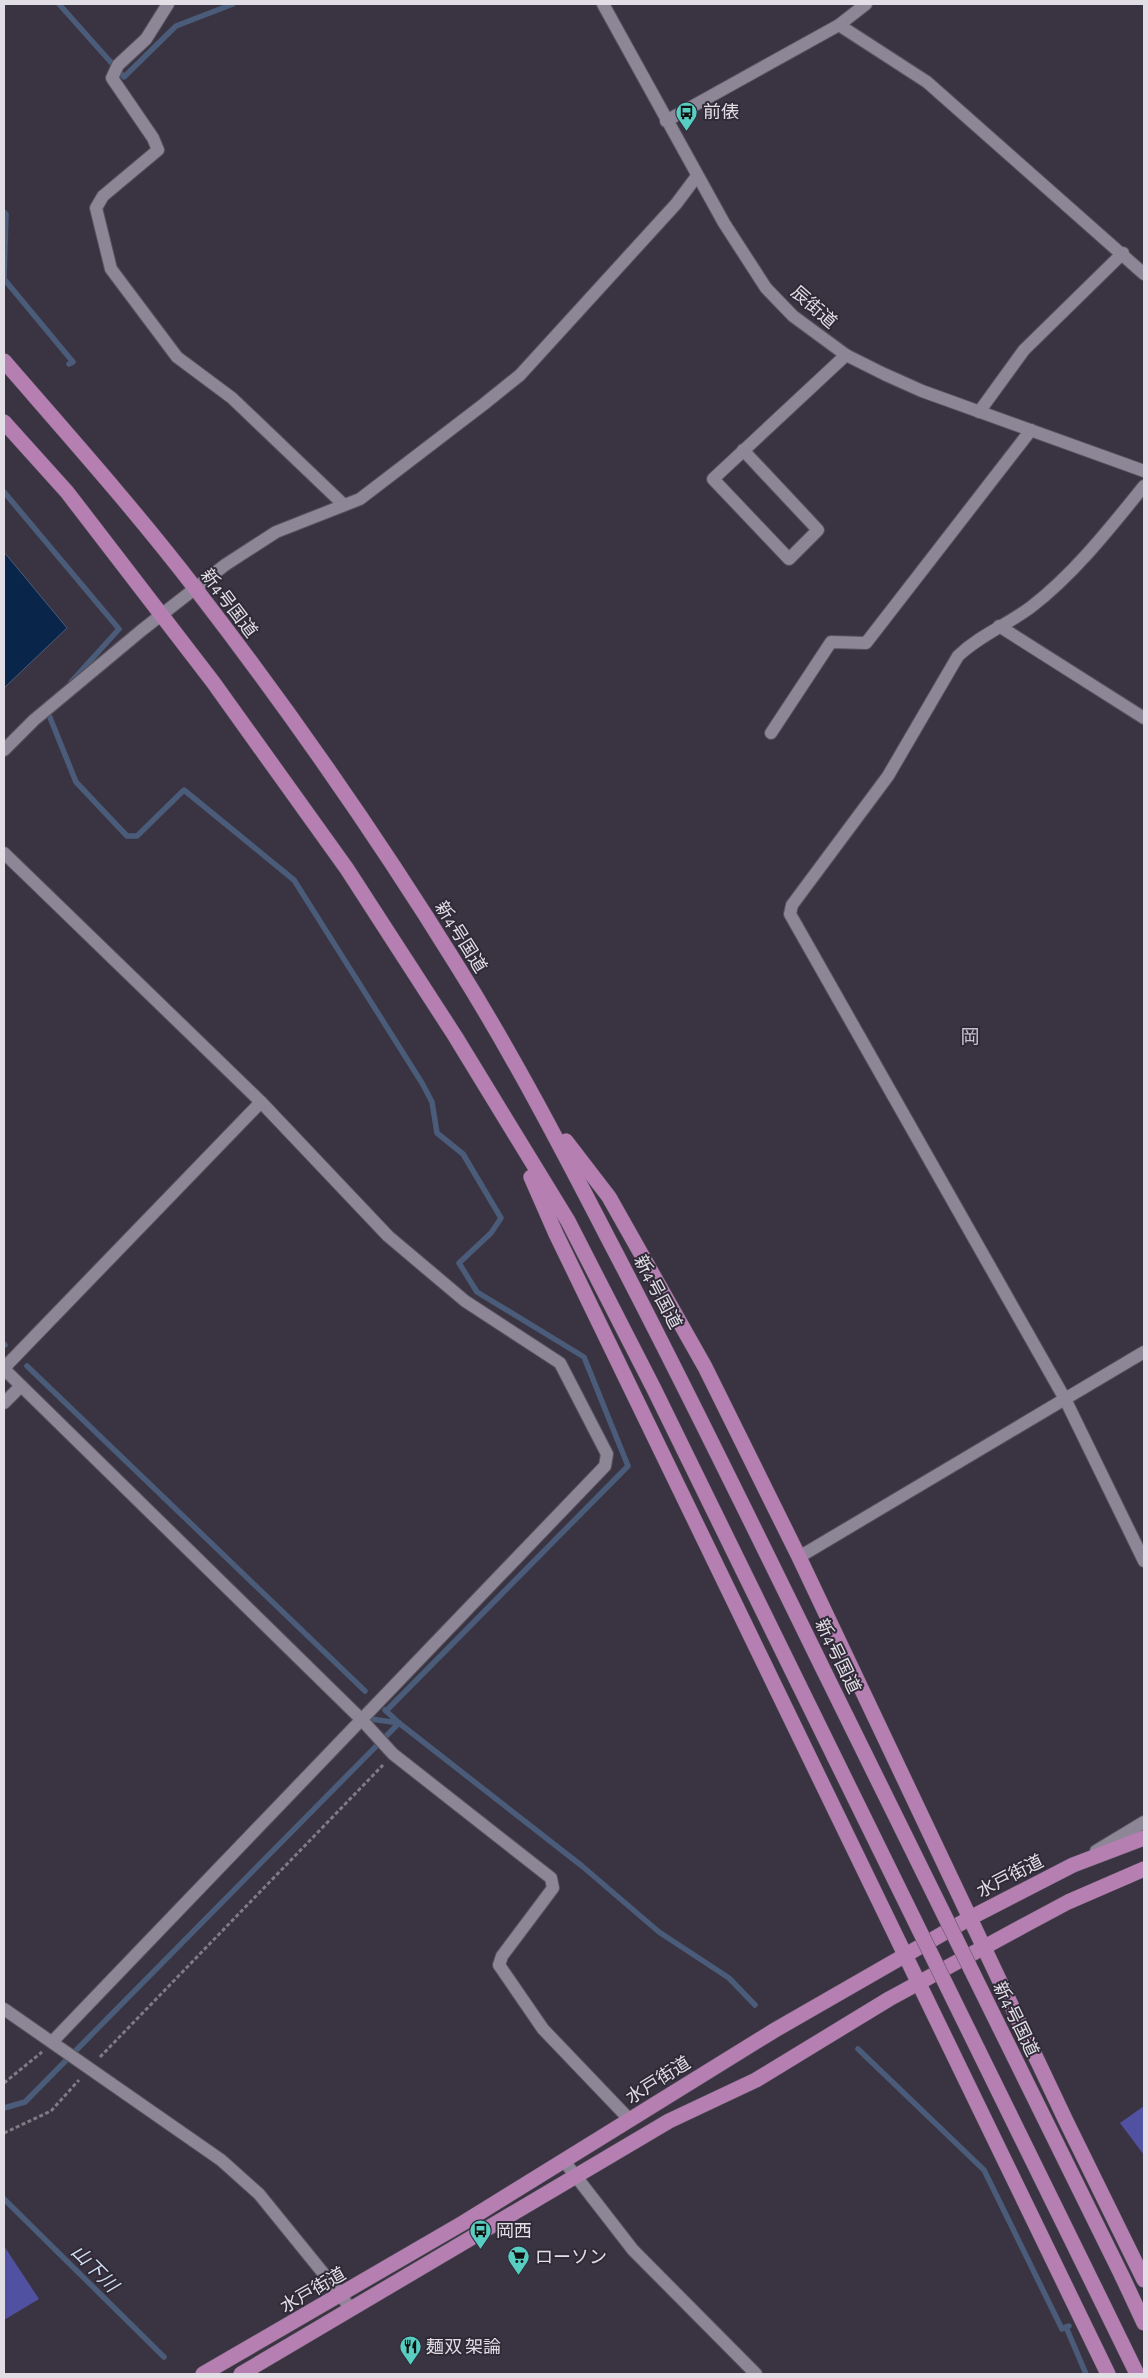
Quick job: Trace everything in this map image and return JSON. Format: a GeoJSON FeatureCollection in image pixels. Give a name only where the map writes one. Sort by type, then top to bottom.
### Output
{"type":"FeatureCollection","features":[{"type":"Feature","properties":{"kind":"highway","name":"新4号国道"},"geometry":{"type":"LineString","coordinates":[[4,361],[95,466],[195,588],[315,750],[384,850],[459,968],[541,1108],[680,1376],[1144,2323]]}},
{"type":"Feature","properties":{"kind":"highway"},"geometry":{"type":"LineString","coordinates":[[4,422],[67,492],[162,614],[347,869],[455,1036],[572,1230],[654,1389],[1137,2374]]}},
{"type":"Feature","properties":{"kind":"highway"},"geometry":{"type":"LineString","coordinates":[[541,1108],[609,1197],[704,1367],[799,1557],[1144,2280]]}},
{"type":"Feature","properties":{"kind":"highway"},"geometry":{"type":"LineString","coordinates":[[509,1127],[556,1234],[1108,2374]]}},
{"type":"Feature","properties":{"kind":"highway","name":"水戸街道"},"geometry":{"type":"LineString","coordinates":[[203,2374],[342,2295],[775,2030],[970,1918],[1073,1865],[1144,1838]]}},
{"type":"Feature","properties":{"kind":"highway","name":"水戸街道"},"geometry":{"type":"LineString","coordinates":[[241,2374],[669,2121],[756,2080],[919,1982],[1068,1902],[1144,1869]]}},
{"type":"Feature","properties":{"kind":"street"},"geometry":{"type":"LineString","coordinates":[[168,4],[146,39],[118,65],[112,78],[153,138],[158,150],[103,196],[96,208],[110,269],[177,357],[232,398],[344,506]]}},
{"type":"Feature","properties":{"kind":"street","name":"辰街道"},"geometry":{"type":"LineString","coordinates":[[603,4],[696,176],[746,260],[766,288],[793,316],[846,355],[922,391],[1144,471]]}},
{"type":"Feature","properties":{"kind":"street"},"geometry":{"type":"LineString","coordinates":[[666,121],[839,25],[866,4]]}},
{"type":"Feature","properties":{"kind":"street"},"geometry":{"type":"LineString","coordinates":[[839,25],[927,82],[1123,253],[1144,274]]}},
{"type":"Feature","properties":{"kind":"street"},"geometry":{"type":"LineString","coordinates":[[4,750],[34,720],[195,588],[276,532],[360,499],[520,375],[676,204],[696,176]]}},
{"type":"Feature","properties":{"kind":"street"},"geometry":{"type":"LineString","coordinates":[[979,412],[1024,350],[1123,253]]}},
{"type":"Feature","properties":{"kind":"street"},"geometry":{"type":"LineString","coordinates":[[743,450],[818,530],[789,559],[713,479],[743,450],[846,355]]}},
{"type":"Feature","properties":{"kind":"street"},"geometry":{"type":"LineString","coordinates":[[771,733],[832,642],[866,643],[1032,430]]}},
{"type":"Feature","properties":{"kind":"street"},"geometry":{"type":"LineString","coordinates":[[1144,486],[1068,573],[1030,608],[973,642],[958,656],[888,776],[792,905],[790,914],[1065,1399],[1144,1561]]}},
{"type":"Feature","properties":{"kind":"street"},"geometry":{"type":"LineString","coordinates":[[999,626],[1144,718]]}},
{"type":"Feature","properties":{"kind":"street"},"geometry":{"type":"LineString","coordinates":[[4,853],[261,1102],[388,1236],[465,1301],[560,1363],[607,1454],[605,1466],[52,2042]]}},
{"type":"Feature","properties":{"kind":"street"},"geometry":{"type":"LineString","coordinates":[[261,1102],[4,1368],[361,1719],[393,1754],[552,1878],[553,1888],[502,1956],[499,1966],[543,2029],[630,2120]]}},
{"type":"Feature","properties":{"kind":"street"},"geometry":{"type":"LineString","coordinates":[[799,1557],[1144,1352]]}},
{"type":"Feature","properties":{"kind":"street"},"geometry":{"type":"LineString","coordinates":[[4,1403],[21,1386]]}},
{"type":"Feature","properties":{"kind":"street"},"geometry":{"type":"LineString","coordinates":[[1073,1865],[1144,1822]]}},
{"type":"Feature","properties":{"kind":"street"},"geometry":{"type":"LineString","coordinates":[[4,2009],[221,2160],[259,2194],[342,2295],[351,2310]]}},
{"type":"Feature","properties":{"kind":"street"},"geometry":{"type":"LineString","coordinates":[[564,2160],[633,2250],[756,2374]]}},
{"type":"Feature","properties":{"kind":"path"},"geometry":{"type":"LineString","coordinates":[[4,2133],[51,2111],[90,2068],[393,1754]]}},
{"type":"Feature","properties":{"kind":"path"},"geometry":{"type":"LineString","coordinates":[[4,2083],[52,2042]]}},
{"type":"Feature","properties":{"kind":"water"},"geometry":{"type":"Polygon","coordinates":[[[4,552],[67,628],[4,688],[4,552]]]}},
{"type":"Feature","properties":{"kind":"building"},"geometry":{"type":"Polygon","coordinates":[[[1144,2106],[1144,2155],[1120,2123],[1144,2106]]]}},
{"type":"Feature","properties":{"kind":"building"},"geometry":{"type":"Polygon","coordinates":[[[4,2246],[39,2299],[4,2320],[4,2246]]]}},
{"type":"Feature","properties":{"kind":"waterway"},"geometry":{"type":"LineString","coordinates":[[59,4],[124,77],[176,26],[233,4]]}},
{"type":"Feature","properties":{"kind":"waterway"},"geometry":{"type":"LineString","coordinates":[[4,212],[6,214],[4,279],[73,362],[69,364]]}},
{"type":"Feature","properties":{"kind":"waterway"},"geometry":{"type":"LineString","coordinates":[[4,492],[119,629],[71,682]]}},
{"type":"Feature","properties":{"kind":"waterway"},"geometry":{"type":"LineString","coordinates":[[47,710],[76,782],[127,836],[137,836],[184,790],[294,880],[422,1083],[432,1102],[437,1133],[463,1154],[501,1218],[491,1233],[459,1263],[477,1292],[584,1357],[628,1466],[386,1711]]}},
{"type":"Feature","properties":{"kind":"waterway"},"geometry":{"type":"LineString","coordinates":[[27,1366],[365,1691]]}},
{"type":"Feature","properties":{"kind":"waterway"},"geometry":{"type":"LineString","coordinates":[[385,1710],[399,1723],[582,1866],[659,1932],[729,1978],[755,2005]]}},
{"type":"Feature","properties":{"kind":"waterway"},"geometry":{"type":"LineString","coordinates":[[364,1718],[399,1723]]}},
{"type":"Feature","properties":{"kind":"waterway"},"geometry":{"type":"LineString","coordinates":[[4,2108],[25,2102],[399,1723]]}},
{"type":"Feature","properties":{"kind":"waterway"},"geometry":{"type":"LineString","coordinates":[[858,2049],[984,2170],[1062,2329],[1069,2326]]}},
{"type":"Feature","properties":{"kind":"waterway","name":"山下川"},"geometry":{"type":"LineString","coordinates":[[4,2199],[164,2357]]}},
{"type":"Feature","properties":{"kind":"waterway"},"geometry":{"type":"LineString","coordinates":[[1066,2327],[1086,2374]]}},
{"type":"Feature","properties":{"kind":"place","name":"前俵"},"geometry":{"type":"Point","coordinates":[687,131]}},
{"type":"Feature","properties":{"kind":"place","name":"岡西"},"geometry":{"type":"Point","coordinates":[480,2250]}},
{"type":"Feature","properties":{"kind":"place","name":"ローソン"},"geometry":{"type":"Point","coordinates":[519,2276]}},
{"type":"Feature","properties":{"kind":"place","name":"麺双 架論"},"geometry":{"type":"Point","coordinates":[410,2366]}},
{"type":"Feature","properties":{"kind":"district","name":"岡"},"geometry":{"type":"Point","coordinates":[970,1036]}}]}
